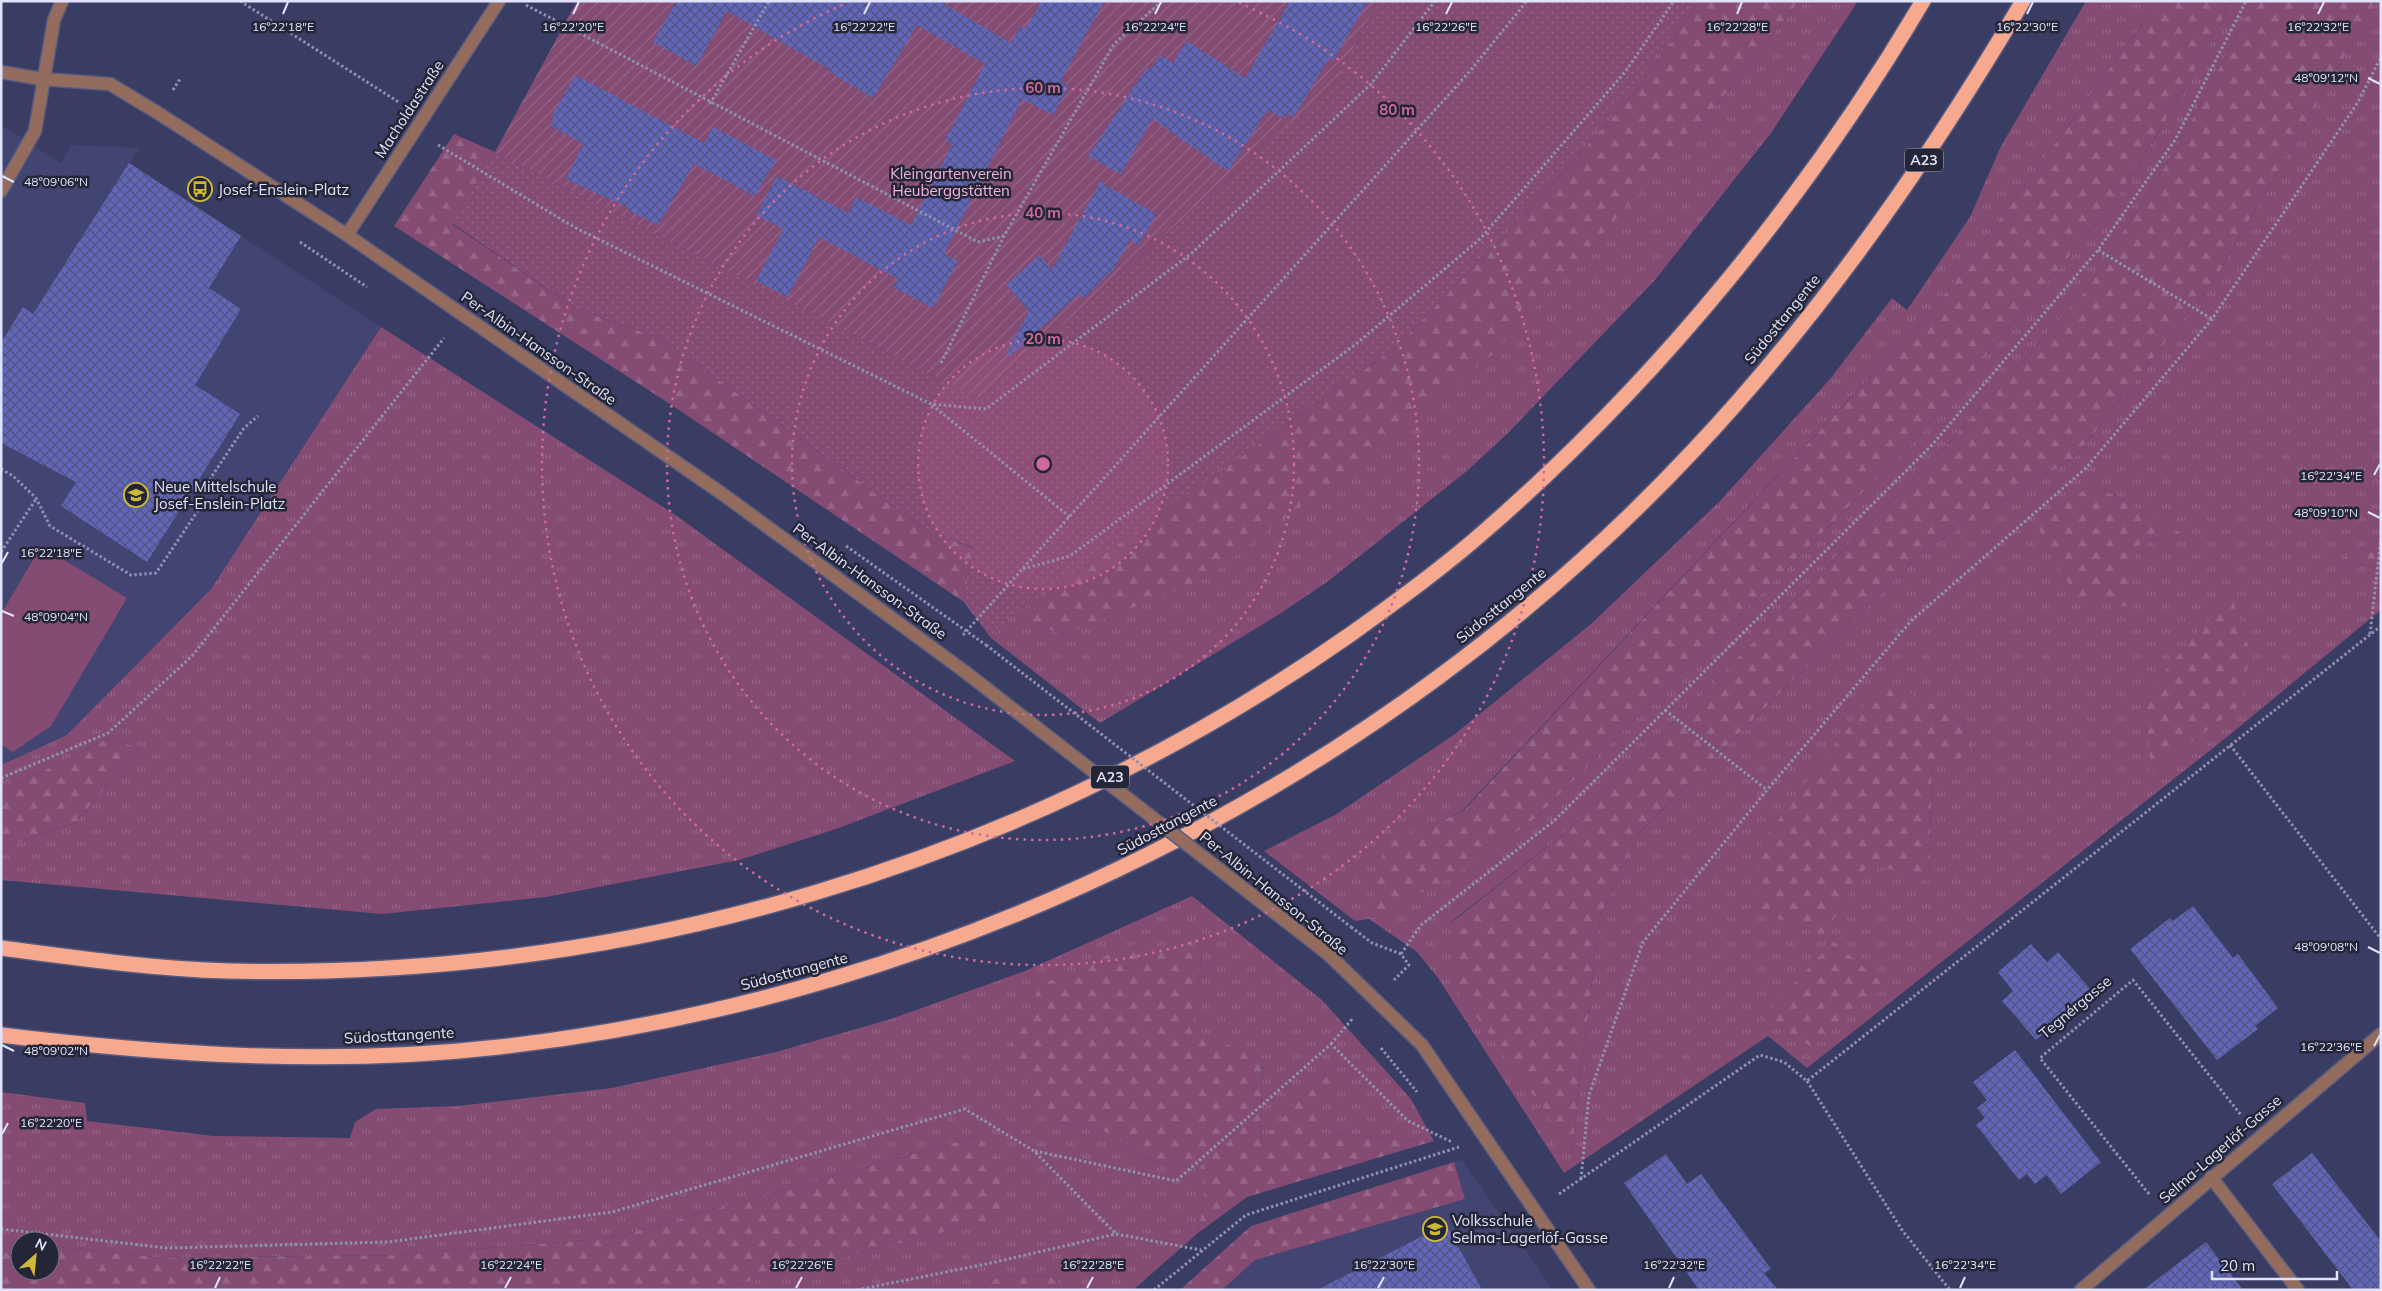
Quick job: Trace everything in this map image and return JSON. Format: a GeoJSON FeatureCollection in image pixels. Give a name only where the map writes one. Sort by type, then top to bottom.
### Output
{"type":"FeatureCollection","features":[{"type":"Feature","properties":{"kind":"highway","name":"A23"},"geometry":{"type":"LineString","coordinates":[[1,948],[115,963],[247,970],[359,969],[477,961],[610,943],[720,919],[830,889],[945,850],[1041,811],[1129,768],[1208,725],[1300,670],[1394,603],[1485,531],[1565,458],[1686,329],[1746,258],[1832,142],[1923,1]]}},
{"type":"Feature","properties":{"kind":"highway","name":"Südosttangente"},"geometry":{"type":"LineString","coordinates":[[1,1034],[110,1048],[233,1056],[365,1056],[494,1048],[609,1032],[722,1009],[852,973],[985,928],[1091,883],[1175,842],[1266,792],[1354,737],[1451,668],[1547,591],[1624,521],[1692,452],[1813,311],[1903,192],[1974,84],[2023,1]]}},
{"type":"Feature","properties":{"kind":"street"},"geometry":{"type":"LineString","coordinates":[[1,192],[35,131],[42,79],[54,20],[62,1]]}},
{"type":"Feature","properties":{"kind":"street","name":"Macholdastraße"},"geometry":{"type":"LineString","coordinates":[[347,235],[499,1]]}},
{"type":"Feature","properties":{"kind":"street","name":"Per-Albin-Hansson-Straße"},"geometry":{"type":"LineString","coordinates":[[1,72],[42,79],[110,84],[216,149],[347,235],[724,495],[964,671],[1328,954],[1422,1045],[1534,1212],[1590,1290]]}},
{"type":"Feature","properties":{"kind":"street","name":"Selma-Lagerlöf-Gasse"},"geometry":{"type":"LineString","coordinates":[[2081,1290],[2211,1177],[2381,1034]]}},
{"type":"Feature","properties":{"kind":"street"},"geometry":{"type":"LineString","coordinates":[[2211,1177],[2298,1290]]}},
{"type":"Feature","properties":{"kind":"path"},"geometry":{"type":"LineString","coordinates":[[240,1],[423,117]]}},
{"type":"Feature","properties":{"kind":"path"},"geometry":{"type":"LineString","coordinates":[[519,1],[710,104],[978,242],[1004,236]]}},
{"type":"Feature","properties":{"kind":"path"},"geometry":{"type":"LineString","coordinates":[[710,104],[769,1]]}},
{"type":"Feature","properties":{"kind":"path"},"geometry":{"type":"LineString","coordinates":[[941,363],[1004,236],[1114,44],[1162,1]]}},
{"type":"Feature","properties":{"kind":"path"},"geometry":{"type":"LineString","coordinates":[[931,404],[986,409],[1192,253],[1371,84],[1435,1]]}},
{"type":"Feature","properties":{"kind":"path"},"geometry":{"type":"LineString","coordinates":[[1374,998],[1409,965],[1401,954],[1372,943],[967,630],[1470,71],[1527,1]]}},
{"type":"Feature","properties":{"kind":"path"},"geometry":{"type":"LineString","coordinates":[[1023,569],[1070,556],[1356,344],[1480,239],[1625,72],[1674,1]]}},
{"type":"Feature","properties":{"kind":"path"},"geometry":{"type":"LineString","coordinates":[[1401,954],[1421,925],[1555,820],[1932,445],[2098,250],[2175,140],[2246,1]]}},
{"type":"Feature","properties":{"kind":"path"},"geometry":{"type":"LineString","coordinates":[[1581,1179],[1589,1095],[1643,942],[1767,790],[1911,621],[2086,468],[2212,319],[2358,102],[2381,57]]}},
{"type":"Feature","properties":{"kind":"path"},"geometry":{"type":"LineString","coordinates":[[414,130],[574,227],[931,404],[1070,517]]}},
{"type":"Feature","properties":{"kind":"path"},"geometry":{"type":"LineString","coordinates":[[2098,250],[2212,319]]}},
{"type":"Feature","properties":{"kind":"path"},"geometry":{"type":"LineString","coordinates":[[1,778],[108,733],[192,656],[444,338]]}},
{"type":"Feature","properties":{"kind":"path"},"geometry":{"type":"LineString","coordinates":[[1,469],[13,476],[36,498],[50,526],[131,575],[156,573],[201,506],[206,485],[244,428],[258,416]]}},
{"type":"Feature","properties":{"kind":"path"},"geometry":{"type":"LineString","coordinates":[[1,552],[36,498]]}},
{"type":"Feature","properties":{"kind":"path"},"geometry":{"type":"LineString","coordinates":[[2370,635],[2381,538]]}},
{"type":"Feature","properties":{"kind":"path"},"geometry":{"type":"LineString","coordinates":[[1807,1081],[2381,626]]}},
{"type":"Feature","properties":{"kind":"path"},"geometry":{"type":"LineString","coordinates":[[1665,710],[1767,790]]}},
{"type":"Feature","properties":{"kind":"path"},"geometry":{"type":"LineString","coordinates":[[2230,745],[2381,939]]}},
{"type":"Feature","properties":{"kind":"path","name":"Tegnérgasse"},"geometry":{"type":"LineString","coordinates":[[2166,1217],[2040,1058],[2133,980],[2258,1137]]}},
{"type":"Feature","properties":{"kind":"path"},"geometry":{"type":"LineString","coordinates":[[1034,1151],[1176,1181],[1331,1044],[1355,1016],[1361,1024]]}},
{"type":"Feature","properties":{"kind":"path"},"geometry":{"type":"LineString","coordinates":[[1331,1044],[1408,1121],[1461,1147]]}},
{"type":"Feature","properties":{"kind":"path"},"geometry":{"type":"LineString","coordinates":[[1380,1047],[1417,1093]]}},
{"type":"Feature","properties":{"kind":"path"},"geometry":{"type":"LineString","coordinates":[[1534,1212],[1760,1055],[1784,1062],[1807,1081],[1902,1230],[1950,1290]]}},
{"type":"Feature","properties":{"kind":"path"},"geometry":{"type":"LineString","coordinates":[[1,1230],[166,1248],[388,1242],[612,1212],[965,1109],[1034,1151],[1116,1234]]}},
{"type":"Feature","properties":{"kind":"path"},"geometry":{"type":"LineString","coordinates":[[1455,1139],[1461,1147]]}},
{"type":"Feature","properties":{"kind":"path"},"geometry":{"type":"LineString","coordinates":[[1154,1290],[1246,1215],[1461,1147]]}},
{"type":"Feature","properties":{"kind":"path"},"geometry":{"type":"LineString","coordinates":[[857,1290],[991,1263],[1116,1234],[1202,1250]]}},
{"type":"Feature","properties":{"kind":"shaded area","name":"Neue Mittelschule Josef-Enslein-Platz"},"geometry":{"type":"Polygon","coordinates":[[[1,125],[60,163],[72,145],[140,148],[129,163],[381,327],[211,589],[67,735],[1,765],[1,125]]]}},
{"type":"Feature","properties":{"kind":"shaded area","name":"Volksschule Selma-Lagerlöf-Gasse"},"geometry":{"type":"Polygon","coordinates":[[[1462,1160],[1553,1290],[1222,1290],[1255,1260],[1465,1199],[1454,1162],[1462,1160]]]}},
{"type":"Feature","properties":{"kind":"green space","name":"Kleingartenverein Heuberggstätten"},"geometry":{"type":"Polygon","coordinates":[[[577,1],[1378,1],[1334,85],[979,399],[495,152],[577,1]]]}},
{"type":"Feature","properties":{"kind":"green space"},"geometry":{"type":"Polygon","coordinates":[[[1378,1],[1700,1],[1638,89],[1532,207],[1395,348],[1017,617],[1064,635],[1695,132],[1799,1],[1858,1],[1771,133],[1655,280],[1506,435],[1467,471],[1327,582],[1278,615],[1100,723],[991,638],[964,602],[973,547],[928,531],[495,152],[979,399],[1334,85],[1378,1]]]}},
{"type":"Feature","properties":{"kind":"green space"},"geometry":{"type":"Polygon","coordinates":[[[1378,1],[1694,1],[1633,88],[1527,207],[1390,348],[1011,617],[991,638],[964,602],[973,547],[928,531],[662,339],[575,308],[452,223],[495,152],[979,399],[1334,85],[1378,1]]]}},
{"type":"Feature","properties":{"kind":"green space"},"geometry":{"type":"Polygon","coordinates":[[[1700,1],[1799,1],[1695,132],[1492,355],[1209,577],[1064,635],[1016,617],[1395,348],[1532,207],[1638,89],[1700,1]]]}},
{"type":"Feature","properties":{"kind":"green space"},"geometry":{"type":"Polygon","coordinates":[[[2086,1],[2159,1],[1935,308],[1461,812],[1385,844],[1538,816],[1919,436],[2115,201],[2182,94],[2232,1],[2255,1],[2177,148],[2084,293],[1951,441],[1568,830],[1451,922],[1572,1149],[1600,917],[1639,833],[1924,550],[2076,456],[2217,276],[2376,1],[2381,1],[2381,539],[2336,562],[2381,568],[2381,610],[2227,737],[1807,1068],[1768,1036],[1564,1173],[1438,978],[1417,952],[1369,919],[1355,921],[1264,851],[1335,815],[1455,734],[1591,624],[1720,501],[1830,379],[1892,298],[1907,310],[1970,217],[2001,146],[2086,1]],[[2093,484],[2137,546],[2180,533],[2093,484]],[[1961,718],[1932,763],[1976,754],[1961,718]],[[1932,763],[1869,862],[1929,881],[1932,763]]]}},
{"type":"Feature","properties":{"kind":"green space"},"geometry":{"type":"Polygon","coordinates":[[[2159,1],[2232,1],[2182,94],[2115,201],[1919,436],[1538,816],[1452,877],[1369,919],[1385,843],[1462,812],[1935,308],[2159,1]]]}},
{"type":"Feature","properties":{"kind":"green space"},"geometry":{"type":"Polygon","coordinates":[[[2255,1],[2376,1],[2217,276],[2076,456],[1924,550],[1639,833],[1600,917],[1572,1149],[1460,994],[1451,923],[1568,830],[1951,441],[2084,293],[2177,148],[2255,1]]]}},
{"type":"Feature","properties":{"kind":"green space"},"geometry":{"type":"Polygon","coordinates":[[[454,134],[495,152],[452,224],[575,308],[662,339],[928,531],[973,548],[964,602],[670,404],[394,226],[454,134]]]}},
{"type":"Feature","properties":{"kind":"green space"},"geometry":{"type":"Polygon","coordinates":[[[381,327],[674,514],[1015,761],[836,829],[739,860],[546,897],[382,914],[1,880],[1,848],[75,823],[140,748],[109,738],[1,792],[1,765],[67,735],[211,589],[381,327]]]}},
{"type":"Feature","properties":{"kind":"green space"},"geometry":{"type":"Polygon","coordinates":[[[2093,484],[2181,533],[2137,546],[2128,607],[2077,599],[2036,524],[2093,484]]]}},
{"type":"Feature","properties":{"kind":"green space"},"geometry":{"type":"Polygon","coordinates":[[[2381,539],[2381,568],[2335,562],[2381,539]]]}},
{"type":"Feature","properties":{"kind":"green space"},"geometry":{"type":"Polygon","coordinates":[[[41,546],[127,598],[51,726],[13,752],[1,745],[1,614],[41,546]]]}},
{"type":"Feature","properties":{"kind":"green space"},"geometry":{"type":"Polygon","coordinates":[[[2231,594],[2250,652],[2241,705],[2151,772],[2145,694],[2231,594]]]}},
{"type":"Feature","properties":{"kind":"green space"},"geometry":{"type":"Polygon","coordinates":[[[1883,680],[1961,718],[1976,754],[1932,764],[1929,881],[1869,863],[1823,935],[1754,910],[1761,843],[1883,680]]]}},
{"type":"Feature","properties":{"kind":"green space"},"geometry":{"type":"Polygon","coordinates":[[[109,738],[140,748],[75,823],[1,848],[1,792],[109,738]]]}},
{"type":"Feature","properties":{"kind":"green space"},"geometry":{"type":"Polygon","coordinates":[[[1192,896],[1322,1000],[1411,1099],[1434,1141],[1317,1133],[1333,1065],[1260,1143],[1263,1060],[1190,1028],[1202,956],[1046,1118],[1112,1134],[1141,1158],[1209,1170],[1198,1233],[1133,1290],[1059,1290],[1056,1277],[1000,1275],[981,1290],[716,1290],[997,1218],[978,1136],[611,1238],[400,1255],[165,1258],[60,1247],[60,1231],[10,1231],[10,1242],[1,1241],[1,1092],[85,1103],[87,1121],[214,1136],[350,1138],[355,1122],[376,1109],[458,1106],[612,1088],[776,1052],[891,1019],[1025,971],[1192,896]]]}},
{"type":"Feature","properties":{"kind":"green space"},"geometry":{"type":"Polygon","coordinates":[[[1833,941],[1886,986],[1810,1046],[1764,1017],[1833,941]]]}},
{"type":"Feature","properties":{"kind":"green space"},"geometry":{"type":"Polygon","coordinates":[[[1133,944],[1202,955],[1191,1028],[1263,1060],[1260,1142],[1334,1064],[1318,1133],[1434,1141],[1247,1197],[1198,1233],[1208,1170],[1141,1158],[1112,1134],[1045,1118],[1010,1045],[1041,985],[1133,944]]]}},
{"type":"Feature","properties":{"kind":"green space"},"geometry":{"type":"Polygon","coordinates":[[[978,1136],[1006,1171],[998,1218],[716,1290],[1,1290],[1,1241],[10,1242],[10,1281],[60,1281],[60,1247],[165,1258],[400,1255],[611,1238],[978,1136]]]}},
{"type":"Feature","properties":{"kind":"green space"},"geometry":{"type":"Polygon","coordinates":[[[1454,1162],[1465,1199],[1255,1260],[1222,1290],[1180,1290],[1251,1226],[1454,1162]]]}},
{"type":"Feature","properties":{"kind":"green space"},"geometry":{"type":"Polygon","coordinates":[[[1000,1275],[1056,1277],[1059,1290],[981,1290],[1000,1275]]]}},
{"type":"Feature","properties":{"kind":"building"},"geometry":{"type":"Polygon","coordinates":[[[676,1],[939,1],[1011,43],[1020,26],[1025,28],[1030,22],[1041,1],[1104,1],[1061,81],[1069,86],[1053,115],[1022,99],[944,254],[958,261],[933,308],[893,287],[898,279],[819,237],[788,297],[756,281],[783,229],[756,215],[777,176],[848,213],[856,197],[911,225],[952,144],[945,140],[985,64],[917,25],[873,98],[828,71],[829,69],[727,11],[696,66],[653,42],[676,1]]]}},
{"type":"Feature","properties":{"kind":"building"},"geometry":{"type":"Polygon","coordinates":[[[1290,1],[1368,1],[1333,61],[1329,58],[1294,117],[1287,113],[1284,119],[1268,110],[1228,171],[1152,119],[1121,174],[1088,156],[1147,67],[1150,70],[1160,55],[1173,63],[1186,41],[1245,78],[1290,1]]]}},
{"type":"Feature","properties":{"kind":"building"},"geometry":{"type":"Polygon","coordinates":[[[575,75],[704,143],[713,127],[776,160],[755,196],[694,164],[658,225],[627,210],[629,208],[566,179],[583,144],[550,125],[553,119],[551,117],[575,75]]]}},
{"type":"Feature","properties":{"kind":"building"},"geometry":{"type":"Polygon","coordinates":[[[129,163],[241,236],[209,288],[241,309],[195,385],[240,414],[147,562],[61,506],[76,482],[1,443],[1,343],[23,307],[33,314],[129,163]]]}},
{"type":"Feature","properties":{"kind":"building"},"geometry":{"type":"Polygon","coordinates":[[[1100,182],[1156,214],[1139,245],[1130,240],[1114,269],[1083,299],[1079,294],[1010,356],[1006,353],[1029,311],[1006,285],[1039,255],[1052,269],[1100,182]]]}},
{"type":"Feature","properties":{"kind":"building"},"geometry":{"type":"Polygon","coordinates":[[[2193,906],[2233,958],[2238,954],[2278,1008],[2255,1026],[2258,1029],[2217,1060],[2130,949],[2170,918],[2173,921],[2193,906]]]}},
{"type":"Feature","properties":{"kind":"building"},"geometry":{"type":"Polygon","coordinates":[[[2031,944],[2047,962],[2058,952],[2092,991],[2036,1040],[2002,1001],[2013,991],[1998,972],[2031,944]]]}},
{"type":"Feature","properties":{"kind":"building"},"geometry":{"type":"Polygon","coordinates":[[[2015,1050],[2101,1162],[2061,1194],[2047,1175],[2035,1184],[2027,1174],[2019,1180],[1976,1125],[1985,1118],[1977,1108],[1987,1100],[1973,1082],[2015,1050]]]}},
{"type":"Feature","properties":{"kind":"building"},"geometry":{"type":"Polygon","coordinates":[[[2312,1153],[2381,1241],[2381,1290],[2353,1290],[2272,1184],[2312,1153]]]}},
{"type":"Feature","properties":{"kind":"building"},"geometry":{"type":"Polygon","coordinates":[[[1666,1154],[1687,1184],[1701,1174],[1771,1269],[1764,1273],[1778,1290],[1699,1290],[1624,1183],[1666,1154]]]}},
{"type":"Feature","properties":{"kind":"building"},"geometry":{"type":"Polygon","coordinates":[[[1446,1224],[1482,1290],[1317,1290],[1446,1224]]]}},
{"type":"Feature","properties":{"kind":"building"},"geometry":{"type":"Polygon","coordinates":[[[2206,1242],[2243,1290],[2143,1290],[2206,1242]]]}},
{"type":"Feature","properties":{"kind":"place","name":"Josef-Enslein-Platz"},"geometry":{"type":"Point","coordinates":[200,189]}},
{"type":"Feature","properties":{"kind":"place","name":"Neue Mittelschule Josef-Enslein-Platz"},"geometry":{"type":"Point","coordinates":[136,495]}},
{"type":"Feature","properties":{"kind":"place","name":"Volksschule Selma-Lagerlöf-Gasse"},"geometry":{"type":"Point","coordinates":[1435,1229]}}]}
